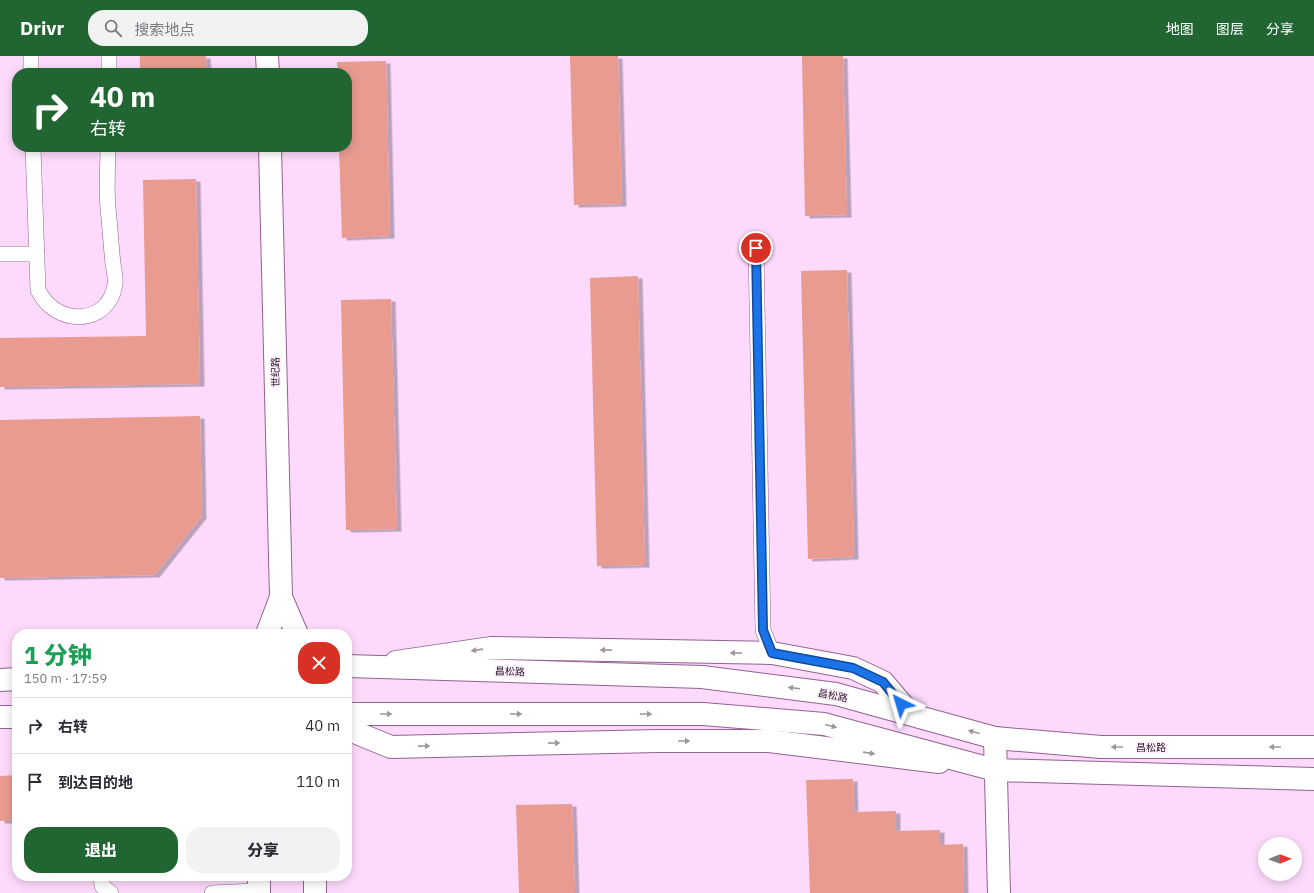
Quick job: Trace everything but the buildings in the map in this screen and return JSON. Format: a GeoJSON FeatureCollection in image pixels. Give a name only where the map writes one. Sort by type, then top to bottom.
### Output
{"type":"FeatureCollection","features":[{"type":"Feature","properties":{"kind":"main road"},"geometry":{"type":"LineString","coordinates":[[267,56],[268,68]]}},
{"type":"Feature","properties":{"kind":"main road","name":"世纪路"},"geometry":{"type":"LineString","coordinates":[[269,629],[280,597],[270,152]]}},
{"type":"Feature","properties":{"kind":"main road","name":"世纪路"},"geometry":{"type":"LineString","coordinates":[[280,597],[295,629]]}},
{"type":"Feature","properties":{"kind":"main road"},"geometry":{"type":"LineString","coordinates":[[354,667],[491,648],[772,653],[853,668],[883,682],[910,714]]}},
{"type":"Feature","properties":{"kind":"main road","name":"昌松路"},"geometry":{"type":"LineString","coordinates":[[354,667],[702,677],[836,694],[995,738],[1101,747],[1314,747]]}},
{"type":"Feature","properties":{"kind":"main road"},"geometry":{"type":"LineString","coordinates":[[0,680],[12,680]]}},
{"type":"Feature","properties":{"kind":"main road"},"geometry":{"type":"LineString","coordinates":[[352,714],[703,714],[817,723],[995,770]]}},
{"type":"Feature","properties":{"kind":"main road"},"geometry":{"type":"LineString","coordinates":[[0,717],[12,717]]}},
{"type":"Feature","properties":{"kind":"main road"},"geometry":{"type":"LineString","coordinates":[[352,731],[390,747],[658,741],[769,741],[995,770],[1314,779]]}},
{"type":"Feature","properties":{"kind":"main road"},"geometry":{"type":"LineString","coordinates":[[995,738],[999,893]]}},
{"type":"Feature","properties":{"kind":"main road"},"geometry":{"type":"LineString","coordinates":[[315,881],[315,893]]}},
{"type":"Feature","properties":{"kind":"lane"},"geometry":{"type":"LineString","coordinates":[[31,56],[31,68]]}},
{"type":"Feature","properties":{"kind":"lane"},"geometry":{"type":"LineString","coordinates":[[109,56],[109,68]]}},
{"type":"Feature","properties":{"kind":"lane"},"geometry":{"type":"LineString","coordinates":[[34,152],[38,290],[42,299],[52,309],[66,316],[77,317],[87,315],[106,304],[115,284],[108,206],[108,152]]}},
{"type":"Feature","properties":{"kind":"lane"},"geometry":{"type":"LineString","coordinates":[[756,248],[763,630],[772,653]]}},
{"type":"Feature","properties":{"kind":"lane"},"geometry":{"type":"LineString","coordinates":[[0,254],[37,254]]}},
{"type":"Feature","properties":{"kind":"lane"},"geometry":{"type":"LineString","coordinates":[[102,881],[102,886],[111,893]]}},
{"type":"Feature","properties":{"kind":"lane"},"geometry":{"type":"LineString","coordinates":[[212,893],[259,887]]}},
{"type":"Feature","properties":{"kind":"route"},"geometry":{"type":"LineString","coordinates":[[756,248],[763,630],[772,653],[853,668],[883,682],[901,704]]}}]}
